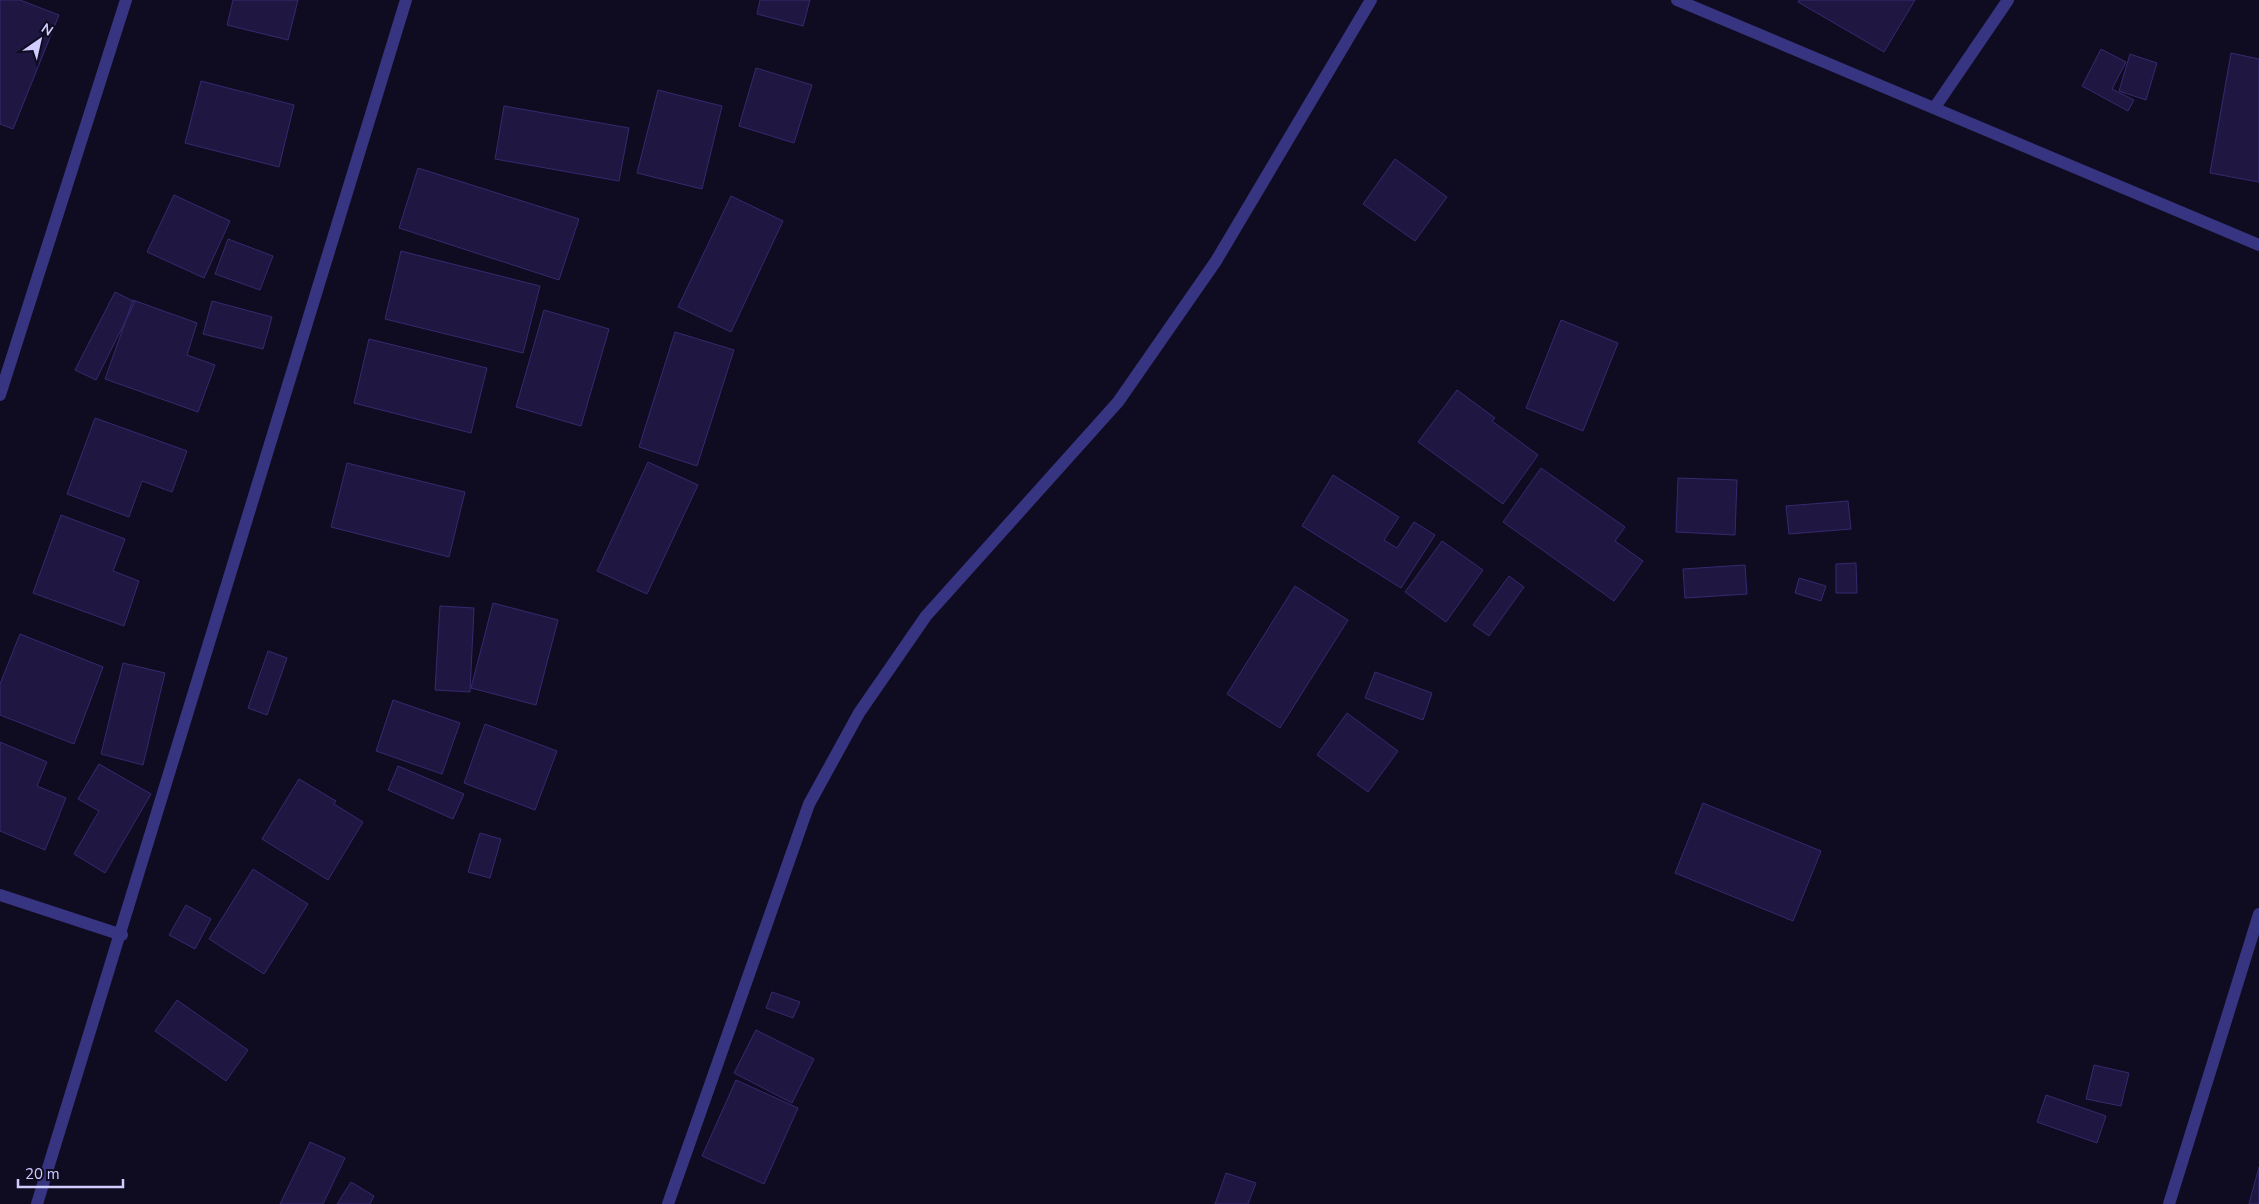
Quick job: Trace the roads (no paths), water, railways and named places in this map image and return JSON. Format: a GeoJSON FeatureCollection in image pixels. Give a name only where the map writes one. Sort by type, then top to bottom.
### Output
{"type":"FeatureCollection","features":[{"type":"Feature","properties":{"kind":"street"},"geometry":{"type":"LineString","coordinates":[[0,395],[126,0]]}},
{"type":"Feature","properties":{"kind":"street"},"geometry":{"type":"LineString","coordinates":[[37,1204],[122,935],[406,0]]}},
{"type":"Feature","properties":{"kind":"street"},"geometry":{"type":"LineString","coordinates":[[668,1204],[809,804],[859,713],[926,616],[1118,402],[1216,261],[1370,0]]}},
{"type":"Feature","properties":{"kind":"street"},"geometry":{"type":"LineString","coordinates":[[1677,0],[1935,107],[2259,246]]}},
{"type":"Feature","properties":{"kind":"street"},"geometry":{"type":"LineString","coordinates":[[1935,107],[2008,0]]}},
{"type":"Feature","properties":{"kind":"street"},"geometry":{"type":"LineString","coordinates":[[0,896],[122,935]]}},
{"type":"Feature","properties":{"kind":"street"},"geometry":{"type":"LineString","coordinates":[[2169,1204],[2259,914]]}}]}
